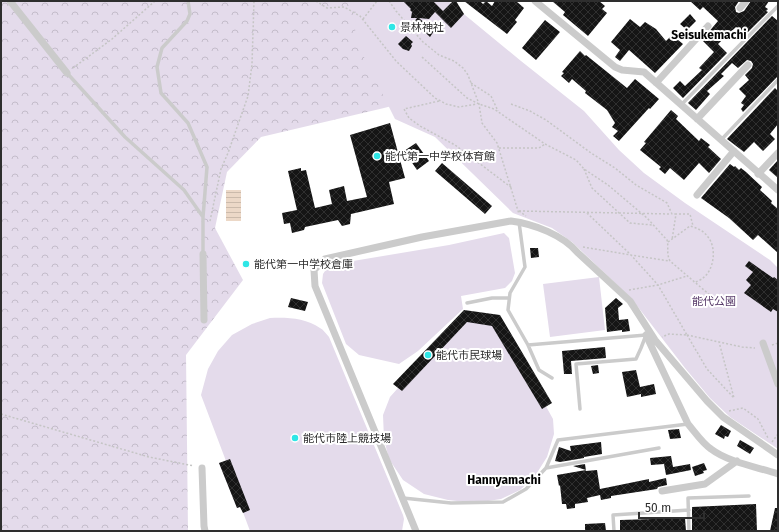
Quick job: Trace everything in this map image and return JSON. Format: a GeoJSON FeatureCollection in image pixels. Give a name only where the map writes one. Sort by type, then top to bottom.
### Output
{"type":"FeatureCollection","features":[{"type":"Feature","properties":{"kind":"street"},"geometry":{"type":"LineString","coordinates":[[10,1],[67,73]]}},
{"type":"Feature","properties":{"kind":"street"},"geometry":{"type":"LineString","coordinates":[[535,1],[615,67],[622,70],[644,72],[758,174],[778,190]]}},
{"type":"Feature","properties":{"kind":"street"},"geometry":{"type":"LineString","coordinates":[[740,8],[746,1]]}},
{"type":"Feature","properties":{"kind":"street"},"geometry":{"type":"LineString","coordinates":[[656,83],[708,26]]}},
{"type":"Feature","properties":{"kind":"street"},"geometry":{"type":"LineString","coordinates":[[697,119],[748,65]]}},
{"type":"Feature","properties":{"kind":"street"},"geometry":{"type":"LineString","coordinates":[[697,195],[734,151]]}},
{"type":"Feature","properties":{"kind":"street"},"geometry":{"type":"LineString","coordinates":[[758,174],[778,153]]}},
{"type":"Feature","properties":{"kind":"street"},"geometry":{"type":"LineString","coordinates":[[416,531],[315,286],[314,270],[325,259],[430,235],[511,221],[524,223],[541,229],[571,244],[578,253],[630,301],[656,340],[707,401],[719,413],[778,455]]}},
{"type":"Feature","properties":{"kind":"street"},"geometry":{"type":"LineString","coordinates":[[203,254],[204,320]]}},
{"type":"Feature","properties":{"kind":"street"},"geometry":{"type":"LineString","coordinates":[[646,335],[656,340]]}},
{"type":"Feature","properties":{"kind":"street"},"geometry":{"type":"LineString","coordinates":[[646,335],[688,424],[710,449],[729,459],[778,474]]}},
{"type":"Feature","properties":{"kind":"street"},"geometry":{"type":"LineString","coordinates":[[764,345],[778,384]]}},
{"type":"Feature","properties":{"kind":"street"},"geometry":{"type":"LineString","coordinates":[[662,491],[705,484],[737,461]]}},
{"type":"Feature","properties":{"kind":"street"},"geometry":{"type":"LineString","coordinates":[[202,468],[205,531]]}},
{"type":"Feature","properties":{"kind":"lane"},"geometry":{"type":"LineString","coordinates":[[188,1],[190,14],[187,21],[162,48],[157,66],[161,93],[168,103],[188,123],[208,167],[203,217],[203,254]]}},
{"type":"Feature","properties":{"kind":"lane"},"geometry":{"type":"LineString","coordinates":[[681,105],[778,6]]}},
{"type":"Feature","properties":{"kind":"lane"},"geometry":{"type":"LineString","coordinates":[[67,73],[125,137],[184,190],[203,217]]}},
{"type":"Feature","properties":{"kind":"lane"},"geometry":{"type":"LineString","coordinates":[[721,140],[778,80]]}},
{"type":"Feature","properties":{"kind":"lane"},"geometry":{"type":"LineString","coordinates":[[519,222],[525,267],[510,293],[508,310],[528,345],[539,370],[552,378]]}},
{"type":"Feature","properties":{"kind":"lane"},"geometry":{"type":"LineString","coordinates":[[467,303],[492,298],[509,298]]}},
{"type":"Feature","properties":{"kind":"lane"},"geometry":{"type":"LineString","coordinates":[[528,345],[646,335],[642,348],[636,359],[576,364],[580,409]]}},
{"type":"Feature","properties":{"kind":"lane"},"geometry":{"type":"LineString","coordinates":[[402,498],[451,503],[503,502],[526,490],[546,468],[558,440],[688,424]]}},
{"type":"Feature","properties":{"kind":"lane"},"geometry":{"type":"LineString","coordinates":[[546,468],[659,448]]}},
{"type":"Feature","properties":{"kind":"lane"},"geometry":{"type":"LineString","coordinates":[[689,531],[688,498],[749,496]]}},
{"type":"Feature","properties":{"kind":"lane"},"geometry":{"type":"LineString","coordinates":[[614,531],[613,515],[688,510]]}},
{"type":"Feature","properties":{"kind":"path"},"geometry":{"type":"LineString","coordinates":[[67,73],[112,40],[155,1]]}},
{"type":"Feature","properties":{"kind":"path"},"geometry":{"type":"LineString","coordinates":[[209,225],[221,169],[248,96],[252,64],[254,1]]}},
{"type":"Feature","properties":{"kind":"path"},"geometry":{"type":"LineString","coordinates":[[316,1],[327,8],[344,8],[360,16],[396,61],[435,98],[446,104],[459,107],[479,104]]}},
{"type":"Feature","properties":{"kind":"path"},"geometry":{"type":"LineString","coordinates":[[363,19],[377,1]]}},
{"type":"Feature","properties":{"kind":"path"},"geometry":{"type":"LineString","coordinates":[[389,1],[396,12],[423,42],[439,55],[454,61],[463,68],[468,75],[479,104],[482,122],[499,148],[519,211],[519,222]]}},
{"type":"Feature","properties":{"kind":"path"},"geometry":{"type":"LineString","coordinates":[[422,58],[467,98],[499,112],[545,144],[576,160],[584,168],[608,185],[642,214],[668,243],[667,255],[670,261],[725,308]]}},
{"type":"Feature","properties":{"kind":"path"},"geometry":{"type":"LineString","coordinates":[[471,83],[491,96],[499,112]]}},
{"type":"Feature","properties":{"kind":"path"},"geometry":{"type":"LineString","coordinates":[[440,101],[404,109],[409,118],[455,146],[512,188]]}},
{"type":"Feature","properties":{"kind":"path"},"geometry":{"type":"LineString","coordinates":[[511,104],[530,111],[546,120],[591,153],[615,168],[636,185],[667,203],[672,214]]}},
{"type":"Feature","properties":{"kind":"path"},"geometry":{"type":"LineString","coordinates":[[499,148],[539,148],[545,144]]}},
{"type":"Feature","properties":{"kind":"path"},"geometry":{"type":"LineString","coordinates":[[584,168],[592,188],[618,213],[630,223],[652,225]]}},
{"type":"Feature","properties":{"kind":"path"},"geometry":{"type":"LineString","coordinates":[[519,211],[690,214],[693,226],[708,237],[711,242],[713,260],[712,266],[703,278],[694,283]]}},
{"type":"Feature","properties":{"kind":"path"},"geometry":{"type":"LineString","coordinates":[[587,213],[631,255],[658,286],[707,369],[734,398],[719,342]]}},
{"type":"Feature","properties":{"kind":"path"},"geometry":{"type":"LineString","coordinates":[[672,240],[676,214]]}},
{"type":"Feature","properties":{"kind":"path"},"geometry":{"type":"LineString","coordinates":[[668,243],[690,226],[693,226]]}},
{"type":"Feature","properties":{"kind":"path"},"geometry":{"type":"LineString","coordinates":[[571,244],[670,261]]}},
{"type":"Feature","properties":{"kind":"path"},"geometry":{"type":"LineString","coordinates":[[618,291],[658,286],[687,276]]}},
{"type":"Feature","properties":{"kind":"path"},"geometry":{"type":"LineString","coordinates":[[656,340],[669,334],[687,335],[742,347],[764,345]]}},
{"type":"Feature","properties":{"kind":"path"},"geometry":{"type":"LineString","coordinates":[[719,413],[743,408],[758,419],[771,444]]}},
{"type":"Feature","properties":{"kind":"path"},"geometry":{"type":"LineString","coordinates":[[1,414],[149,457],[202,468]]}},
{"type":"Feature","properties":{"kind":"green space"},"geometry":{"type":"Polygon","coordinates":[[[1,1],[437,1],[423,98],[261,137],[227,172],[215,228],[243,280],[186,355],[188,531],[1,531],[1,1]]]}},
{"type":"Feature","properties":{"kind":"green space","name":"能代公園"},"geometry":{"type":"Polygon","coordinates":[[[356,1],[448,1],[584,111],[619,150],[644,173],[685,203],[770,260],[778,268],[778,449],[730,417],[710,398],[631,298],[572,242],[552,228],[513,213],[435,137],[395,119],[355,39],[356,1]]]}},
{"type":"Feature","properties":{"kind":"green space"},"geometry":{"type":"Polygon","coordinates":[[[504,233],[509,238],[515,273],[512,281],[505,288],[461,296],[463,309],[418,351],[399,364],[359,355],[346,344],[322,283],[323,274],[329,265],[449,245],[504,233]]]}},
{"type":"Feature","properties":{"kind":"green space"},"geometry":{"type":"Polygon","coordinates":[[[599,277],[605,330],[550,337],[543,284],[599,277]]]}},
{"type":"Feature","properties":{"kind":"green space"},"geometry":{"type":"Polygon","coordinates":[[[463,315],[498,320],[553,419],[554,434],[547,457],[535,476],[520,490],[501,499],[475,503],[448,500],[424,494],[403,480],[389,459],[384,439],[383,415],[390,397],[463,315]]]}},
{"type":"Feature","properties":{"kind":"green space","name":"能代市陸上競技場"},"geometry":{"type":"Polygon","coordinates":[[[270,318],[289,318],[309,322],[324,331],[329,337],[403,515],[404,519],[402,531],[250,531],[241,507],[237,508],[219,463],[226,461],[201,395],[208,369],[218,351],[232,335],[252,324],[270,318]]]}},
{"type":"Feature","properties":{"kind":"shaded area"},"geometry":{"type":"Polygon","coordinates":[[[226,190],[241,190],[241,221],[226,221],[226,190]]]}},
{"type":"Feature","properties":{"kind":"building"},"geometry":{"type":"Polygon","coordinates":[[[403,1],[433,1],[443,11],[453,1],[456,1],[464,14],[451,28],[435,12],[429,19],[419,18],[434,31],[430,37],[414,22],[417,18],[411,18],[411,9],[403,1]]]}},
{"type":"Feature","properties":{"kind":"building"},"geometry":{"type":"Polygon","coordinates":[[[464,1],[480,1],[483,4],[486,1],[492,6],[495,1],[516,1],[524,8],[515,20],[517,22],[507,34],[464,1]]]}},
{"type":"Feature","properties":{"kind":"building"},"geometry":{"type":"Polygon","coordinates":[[[552,1],[599,1],[605,6],[602,9],[607,13],[588,36],[563,15],[565,12],[552,1]]]}},
{"type":"Feature","properties":{"kind":"building"},"geometry":{"type":"Polygon","coordinates":[[[690,1],[739,1],[735,7],[736,12],[739,13],[744,11],[751,1],[769,1],[765,7],[768,9],[766,11],[768,12],[745,35],[736,27],[718,44],[727,53],[683,98],[673,88],[680,81],[685,86],[702,70],[699,68],[714,52],[702,40],[718,21],[703,7],[700,10],[690,1]]]}},
{"type":"Feature","properties":{"kind":"building"},"geometry":{"type":"Polygon","coordinates":[[[690,14],[696,21],[687,30],[680,24],[690,14]]]}},
{"type":"Feature","properties":{"kind":"building"},"geometry":{"type":"Polygon","coordinates":[[[772,16],[778,21],[778,76],[743,112],[741,109],[744,105],[741,103],[746,96],[739,89],[749,80],[745,75],[752,68],[753,64],[751,61],[747,60],[738,68],[732,63],[721,74],[724,76],[707,91],[710,94],[696,110],[688,103],[772,16]]]}},
{"type":"Feature","properties":{"kind":"building"},"geometry":{"type":"Polygon","coordinates":[[[630,19],[640,27],[645,22],[656,29],[666,41],[672,35],[683,44],[655,73],[629,50],[620,61],[615,57],[620,50],[611,42],[630,19]]]}},
{"type":"Feature","properties":{"kind":"building"},"geometry":{"type":"Polygon","coordinates":[[[545,20],[560,32],[536,60],[522,48],[545,20]]]}},
{"type":"Feature","properties":{"kind":"building"},"geometry":{"type":"Polygon","coordinates":[[[406,36],[413,42],[409,51],[403,49],[398,44],[406,36]]]}},
{"type":"Feature","properties":{"kind":"building"},"geometry":{"type":"Polygon","coordinates":[[[580,51],[627,88],[635,79],[659,99],[619,141],[613,136],[618,131],[612,127],[615,123],[607,110],[585,93],[586,91],[572,79],[569,83],[561,76],[564,73],[562,72],[580,51]]]}},
{"type":"Feature","properties":{"kind":"building"},"geometry":{"type":"Polygon","coordinates":[[[775,88],[778,91],[778,124],[770,134],[775,139],[763,151],[754,142],[744,152],[727,139],[775,88]]]}},
{"type":"Feature","properties":{"kind":"building"},"geometry":{"type":"Polygon","coordinates":[[[671,110],[678,116],[676,119],[699,141],[701,138],[710,145],[708,147],[721,159],[709,173],[699,163],[684,180],[670,168],[665,174],[659,169],[661,167],[640,150],[646,143],[644,142],[671,110]]]}},
{"type":"Feature","properties":{"kind":"building"},"geometry":{"type":"Polygon","coordinates":[[[390,123],[405,178],[389,182],[394,204],[351,214],[350,224],[342,226],[338,220],[305,227],[304,230],[292,233],[290,223],[284,224],[282,213],[297,210],[288,171],[301,168],[301,171],[306,170],[315,208],[332,204],[329,190],[344,186],[347,201],[367,197],[350,135],[390,123]]]}},
{"type":"Feature","properties":{"kind":"building"},"geometry":{"type":"Polygon","coordinates":[[[416,143],[429,161],[417,170],[404,151],[416,143]]]}},
{"type":"Feature","properties":{"kind":"building"},"geometry":{"type":"Polygon","coordinates":[[[778,160],[778,178],[769,170],[778,160]]]}},
{"type":"Feature","properties":{"kind":"building"},"geometry":{"type":"Polygon","coordinates":[[[442,163],[492,206],[485,214],[435,171],[442,163]]]}},
{"type":"Feature","properties":{"kind":"building"},"geometry":{"type":"Polygon","coordinates":[[[730,164],[739,170],[741,168],[762,187],[760,190],[778,209],[778,253],[758,235],[753,240],[729,218],[701,198],[730,164]]]}},
{"type":"Feature","properties":{"kind":"building"},"geometry":{"type":"Polygon","coordinates":[[[530,248],[538,248],[539,257],[531,258],[530,248]]]}},
{"type":"Feature","properties":{"kind":"building"},"geometry":{"type":"Polygon","coordinates":[[[749,261],[778,280],[778,312],[773,309],[771,312],[744,293],[751,285],[746,280],[753,272],[745,266],[749,261]]]}},
{"type":"Feature","properties":{"kind":"building"},"geometry":{"type":"Polygon","coordinates":[[[291,298],[308,302],[305,311],[288,307],[291,298]]]}},
{"type":"Feature","properties":{"kind":"building"},"geometry":{"type":"Polygon","coordinates":[[[616,298],[623,304],[618,308],[619,320],[628,319],[630,331],[622,332],[622,330],[607,332],[605,308],[616,298]]]}},
{"type":"Feature","properties":{"kind":"building","name":"能代市民球場"},"geometry":{"type":"Polygon","coordinates":[[[464,310],[500,315],[552,403],[542,409],[492,326],[467,322],[402,391],[393,384],[464,310]]]}},
{"type":"Feature","properties":{"kind":"building"},"geometry":{"type":"Polygon","coordinates":[[[605,347],[606,358],[571,361],[572,374],[564,374],[562,351],[605,347]]]}},
{"type":"Feature","properties":{"kind":"building"},"geometry":{"type":"Polygon","coordinates":[[[598,365],[599,373],[593,374],[591,366],[598,365]]]}},
{"type":"Feature","properties":{"kind":"building"},"geometry":{"type":"Polygon","coordinates":[[[636,370],[640,387],[654,384],[656,394],[641,397],[641,394],[627,397],[622,372],[636,370]]]}},
{"type":"Feature","properties":{"kind":"building"},"geometry":{"type":"Polygon","coordinates":[[[721,425],[731,431],[728,437],[725,436],[724,439],[715,434],[721,425]]]}},
{"type":"Feature","properties":{"kind":"building"},"geometry":{"type":"Polygon","coordinates":[[[679,429],[681,438],[670,439],[668,430],[679,429]]]}},
{"type":"Feature","properties":{"kind":"building"},"geometry":{"type":"Polygon","coordinates":[[[740,440],[754,448],[750,454],[737,446],[740,440]]]}},
{"type":"Feature","properties":{"kind":"building"},"geometry":{"type":"Polygon","coordinates":[[[601,442],[602,454],[560,462],[555,461],[559,447],[571,451],[570,446],[601,442]]]}},
{"type":"Feature","properties":{"kind":"building"},"geometry":{"type":"Polygon","coordinates":[[[671,456],[673,467],[690,464],[691,470],[666,475],[664,464],[651,465],[650,458],[671,456]]]}},
{"type":"Feature","properties":{"kind":"building"},"geometry":{"type":"Polygon","coordinates":[[[230,459],[250,510],[243,513],[240,507],[237,508],[219,463],[230,459]]]}},
{"type":"Feature","properties":{"kind":"building"},"geometry":{"type":"Polygon","coordinates":[[[704,463],[707,470],[703,471],[704,473],[695,476],[692,467],[704,463]]]}},
{"type":"Feature","properties":{"kind":"building"},"geometry":{"type":"Polygon","coordinates":[[[585,464],[586,470],[573,466],[585,464]]]}},
{"type":"Feature","properties":{"kind":"building"},"geometry":{"type":"Polygon","coordinates":[[[586,470],[597,470],[600,489],[649,479],[649,482],[666,478],[667,485],[658,487],[657,489],[611,496],[611,498],[601,500],[600,495],[587,498],[588,502],[575,504],[575,508],[567,509],[566,504],[562,504],[560,485],[559,486],[557,475],[586,470]]]}},
{"type":"Feature","properties":{"kind":"building"},"geometry":{"type":"Polygon","coordinates":[[[756,504],[757,531],[692,531],[692,507],[756,504]]]}},
{"type":"Feature","properties":{"kind":"building"},"geometry":{"type":"Polygon","coordinates":[[[775,508],[778,508],[778,531],[770,531],[775,508]]]}},
{"type":"Feature","properties":{"kind":"building"},"geometry":{"type":"Polygon","coordinates":[[[685,518],[686,531],[620,531],[620,520],[685,518]]]}},
{"type":"Feature","properties":{"kind":"building"},"geometry":{"type":"Polygon","coordinates":[[[605,523],[606,531],[585,531],[585,524],[605,523]]]}},
{"type":"Feature","properties":{"kind":"place","name":"景林神社"},"geometry":{"type":"Point","coordinates":[392,27]}},
{"type":"Feature","properties":{"kind":"place","name":"能代第一中学校体育館"},"geometry":{"type":"Point","coordinates":[377,156]}},
{"type":"Feature","properties":{"kind":"place","name":"能代第一中学校倉庫"},"geometry":{"type":"Point","coordinates":[246,264]}},
{"type":"Feature","properties":{"kind":"place","name":"能代市民球場"},"geometry":{"type":"Point","coordinates":[428,355]}},
{"type":"Feature","properties":{"kind":"place","name":"能代市陸上競技場"},"geometry":{"type":"Point","coordinates":[295,438]}},
{"type":"Feature","properties":{"kind":"district","name":"Seisukemachi"},"geometry":{"type":"Point","coordinates":[709,35]}},
{"type":"Feature","properties":{"kind":"district","name":"Hannyamachi"},"geometry":{"type":"Point","coordinates":[504,480]}}]}
